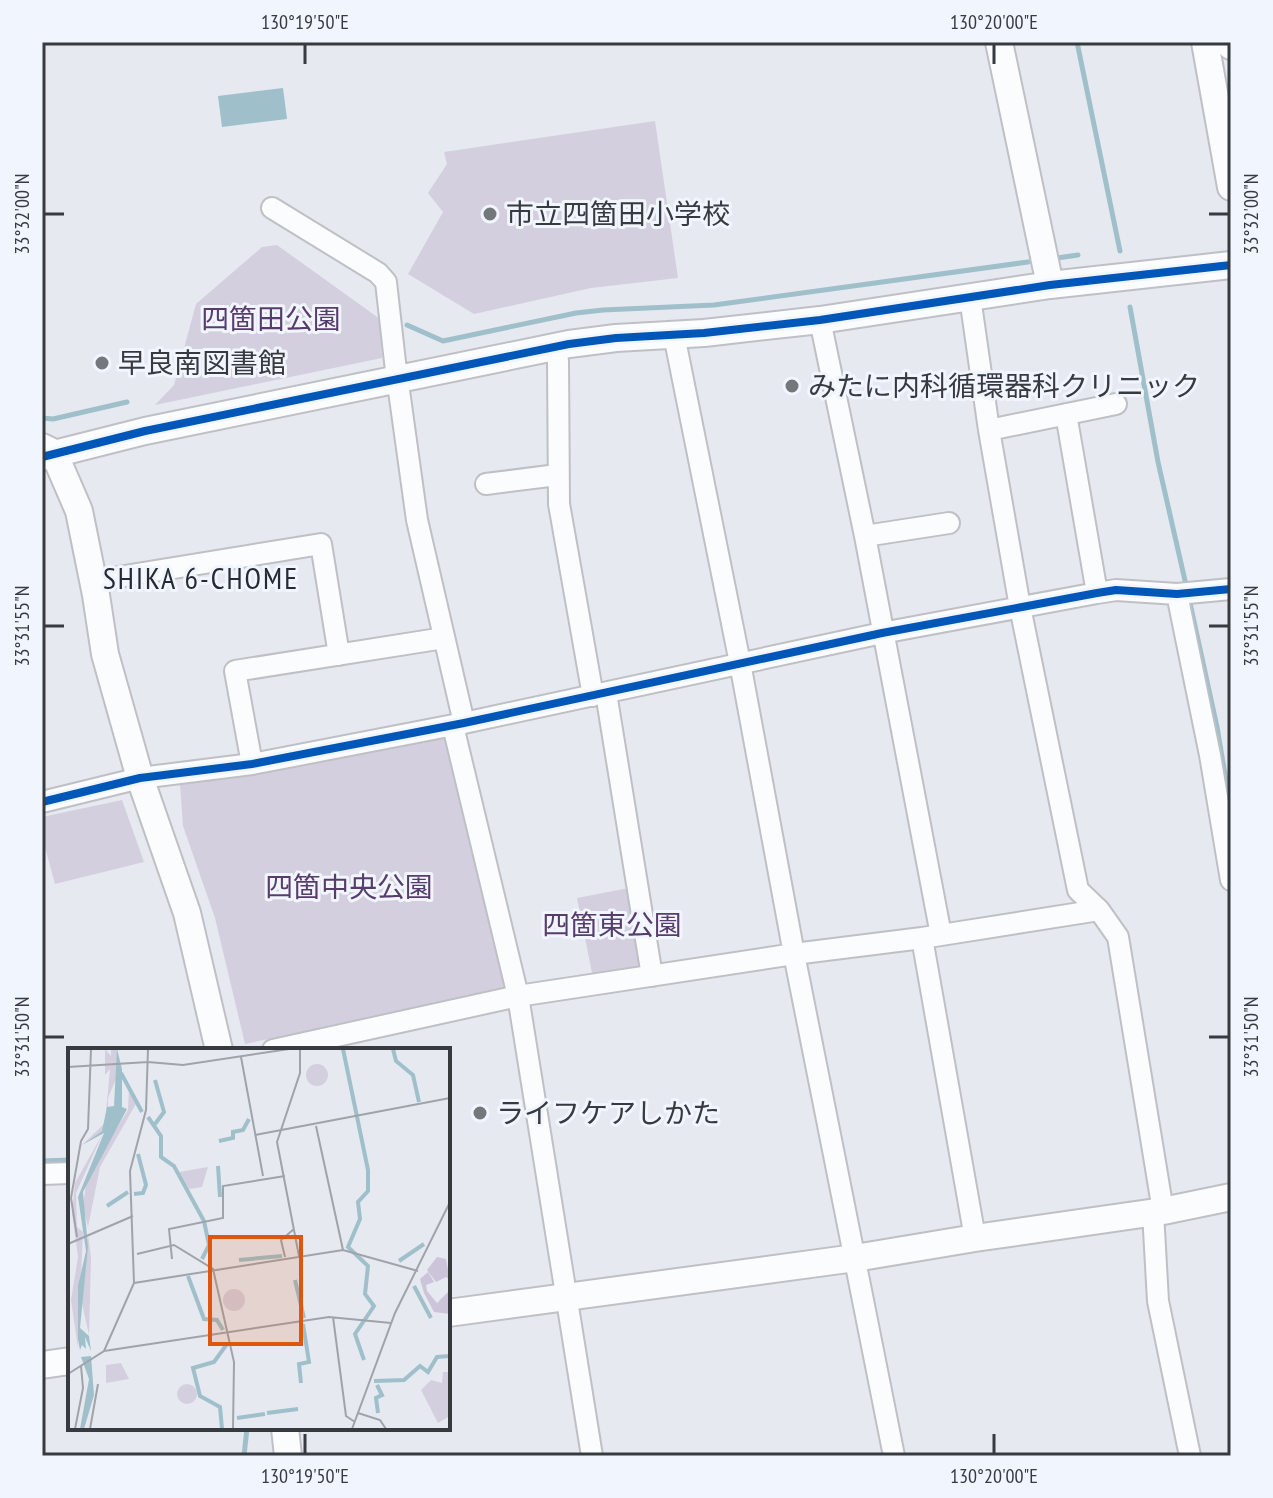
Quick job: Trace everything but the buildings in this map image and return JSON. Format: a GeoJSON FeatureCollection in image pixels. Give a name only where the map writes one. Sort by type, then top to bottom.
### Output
{"type":"FeatureCollection","features":[{"type":"Feature","properties":{"kind":"street"},"geometry":{"type":"LineString","coordinates":[[999,42],[1050,285]]}},
{"type":"Feature","properties":{"kind":"street"},"geometry":{"type":"LineString","coordinates":[[1205,42],[1231,187]]}},
{"type":"Feature","properties":{"kind":"street"},"geometry":{"type":"LineString","coordinates":[[272,208],[378,273],[386,282],[417,520],[518,996],[592,1456]]}},
{"type":"Feature","properties":{"kind":"street"},"geometry":{"type":"LineString","coordinates":[[219,1048],[187,913],[140,778],[105,654],[79,511],[46,452],[569,344],[820,320],[1050,285],[1231,265]]}},
{"type":"Feature","properties":{"kind":"street"},"geometry":{"type":"LineString","coordinates":[[970,297],[989,430],[1020,607],[1078,890],[1099,910],[1118,937],[1158,1212],[1158,1301],[1190,1456]]}},
{"type":"Feature","properties":{"kind":"street"},"geometry":{"type":"LineString","coordinates":[[820,320],[882,633],[932,937],[975,1238]]}},
{"type":"Feature","properties":{"kind":"street"},"geometry":{"type":"LineString","coordinates":[[674,335],[894,1456]]}},
{"type":"Feature","properties":{"kind":"street"},"geometry":{"type":"LineString","coordinates":[[555,348],[558,361],[559,504],[599,694],[652,976]]}},
{"type":"Feature","properties":{"kind":"street"},"geometry":{"type":"LineString","coordinates":[[989,430],[1116,404]]}},
{"type":"Feature","properties":{"kind":"street"},"geometry":{"type":"LineString","coordinates":[[1066,414],[1097,593]]}},
{"type":"Feature","properties":{"kind":"street"},"geometry":{"type":"LineString","coordinates":[[486,484],[557,475]]}},
{"type":"Feature","properties":{"kind":"street"},"geometry":{"type":"LineString","coordinates":[[865,536],[949,523]]}},
{"type":"Feature","properties":{"kind":"street"},"geometry":{"type":"LineString","coordinates":[[94,581],[321,544],[339,655]]}},
{"type":"Feature","properties":{"kind":"street"},"geometry":{"type":"LineString","coordinates":[[42,802],[140,778],[252,764],[459,724],[882,633],[1097,593],[1116,590],[1177,594],[1231,589]]}},
{"type":"Feature","properties":{"kind":"street"},"geometry":{"type":"LineString","coordinates":[[1177,594],[1210,755],[1231,880]]}},
{"type":"Feature","properties":{"kind":"street"},"geometry":{"type":"LineString","coordinates":[[252,764],[235,671],[444,638]]}},
{"type":"Feature","properties":{"kind":"street"},"geometry":{"type":"LineString","coordinates":[[282,1048],[518,996],[1099,910]]}},
{"type":"Feature","properties":{"kind":"street"},"geometry":{"type":"LineString","coordinates":[[42,1174],[68,1173]]}},
{"type":"Feature","properties":{"kind":"street"},"geometry":{"type":"LineString","coordinates":[[450,1313],[855,1258],[1158,1212],[1231,1197]]}},
{"type":"Feature","properties":{"kind":"street"},"geometry":{"type":"LineString","coordinates":[[42,1365],[68,1361]]}},
{"type":"Feature","properties":{"kind":"street"},"geometry":{"type":"LineString","coordinates":[[285,1430],[288,1456]]}},
{"type":"Feature","properties":{"kind":"green space"},"geometry":{"type":"Polygon","coordinates":[[[655,121],[678,278],[591,288],[474,314],[408,274],[443,212],[428,193],[447,164],[444,152],[655,121]]]}},
{"type":"Feature","properties":{"kind":"green space","name":"四箇田公園"},"geometry":{"type":"Polygon","coordinates":[[[277,245],[380,319],[382,358],[155,405],[174,385],[196,304],[262,247],[277,245]]]}},
{"type":"Feature","properties":{"kind":"green space","name":"四箇中央公園"},"geometry":{"type":"Polygon","coordinates":[[[448,736],[512,988],[245,1044],[215,918],[183,826],[180,784],[448,736]]]}},
{"type":"Feature","properties":{"kind":"green space"},"geometry":{"type":"Polygon","coordinates":[[[122,800],[144,862],[55,884],[42,836],[42,817],[122,800]]]}},
{"type":"Feature","properties":{"kind":"green space","name":"四箇東公園"},"geometry":{"type":"Polygon","coordinates":[[[634,887],[649,970],[593,978],[577,898],[634,887]]]}},
{"type":"Feature","properties":{"kind":"water"},"geometry":{"type":"Polygon","coordinates":[[[283,88],[287,119],[222,127],[218,96],[283,88]]]}},
{"type":"Feature","properties":{"kind":"waterway"},"geometry":{"type":"LineString","coordinates":[[1077,42],[1120,251]]}},
{"type":"Feature","properties":{"kind":"waterway"},"geometry":{"type":"LineString","coordinates":[[1057,258],[1078,255]]}},
{"type":"Feature","properties":{"kind":"waterway"},"geometry":{"type":"LineString","coordinates":[[407,325],[443,341],[576,313],[714,305],[1028,262]]}},
{"type":"Feature","properties":{"kind":"waterway"},"geometry":{"type":"LineString","coordinates":[[1130,307],[1158,462],[1186,585]]}},
{"type":"Feature","properties":{"kind":"waterway"},"geometry":{"type":"LineString","coordinates":[[42,418],[53,419],[127,402]]}},
{"type":"Feature","properties":{"kind":"waterway"},"geometry":{"type":"LineString","coordinates":[[1190,603],[1231,810]]}},
{"type":"Feature","properties":{"kind":"waterway"},"geometry":{"type":"LineString","coordinates":[[42,1161],[68,1160]]}},
{"type":"Feature","properties":{"kind":"waterway"},"geometry":{"type":"LineString","coordinates":[[244,1456],[247,1430]]}},
{"type":"Feature","properties":{"kind":"cycle path"},"geometry":{"type":"LineString","coordinates":[[42,457],[145,431],[569,344],[820,320],[1050,285],[1231,265]]}},
{"type":"Feature","properties":{"kind":"cycle path"},"geometry":{"type":"LineString","coordinates":[[42,802],[140,778],[252,764],[464,723],[882,633],[1097,593],[1116,590],[1177,594],[1231,589]]}},
{"type":"Feature","properties":{"kind":"place","name":"市立四箇田小学校"},"geometry":{"type":"Point","coordinates":[490,214]}},
{"type":"Feature","properties":{"kind":"place","name":"早良南図書館"},"geometry":{"type":"Point","coordinates":[102,363]}},
{"type":"Feature","properties":{"kind":"place","name":"みたに内科循環器科クリニック"},"geometry":{"type":"Point","coordinates":[792,386]}},
{"type":"Feature","properties":{"kind":"place","name":"ライフケアしかた"},"geometry":{"type":"Point","coordinates":[480,1113]}},
{"type":"Feature","properties":{"kind":"district","name":"SHIKA 6-CHOME"},"geometry":{"type":"Point","coordinates":[201,579]}}]}
